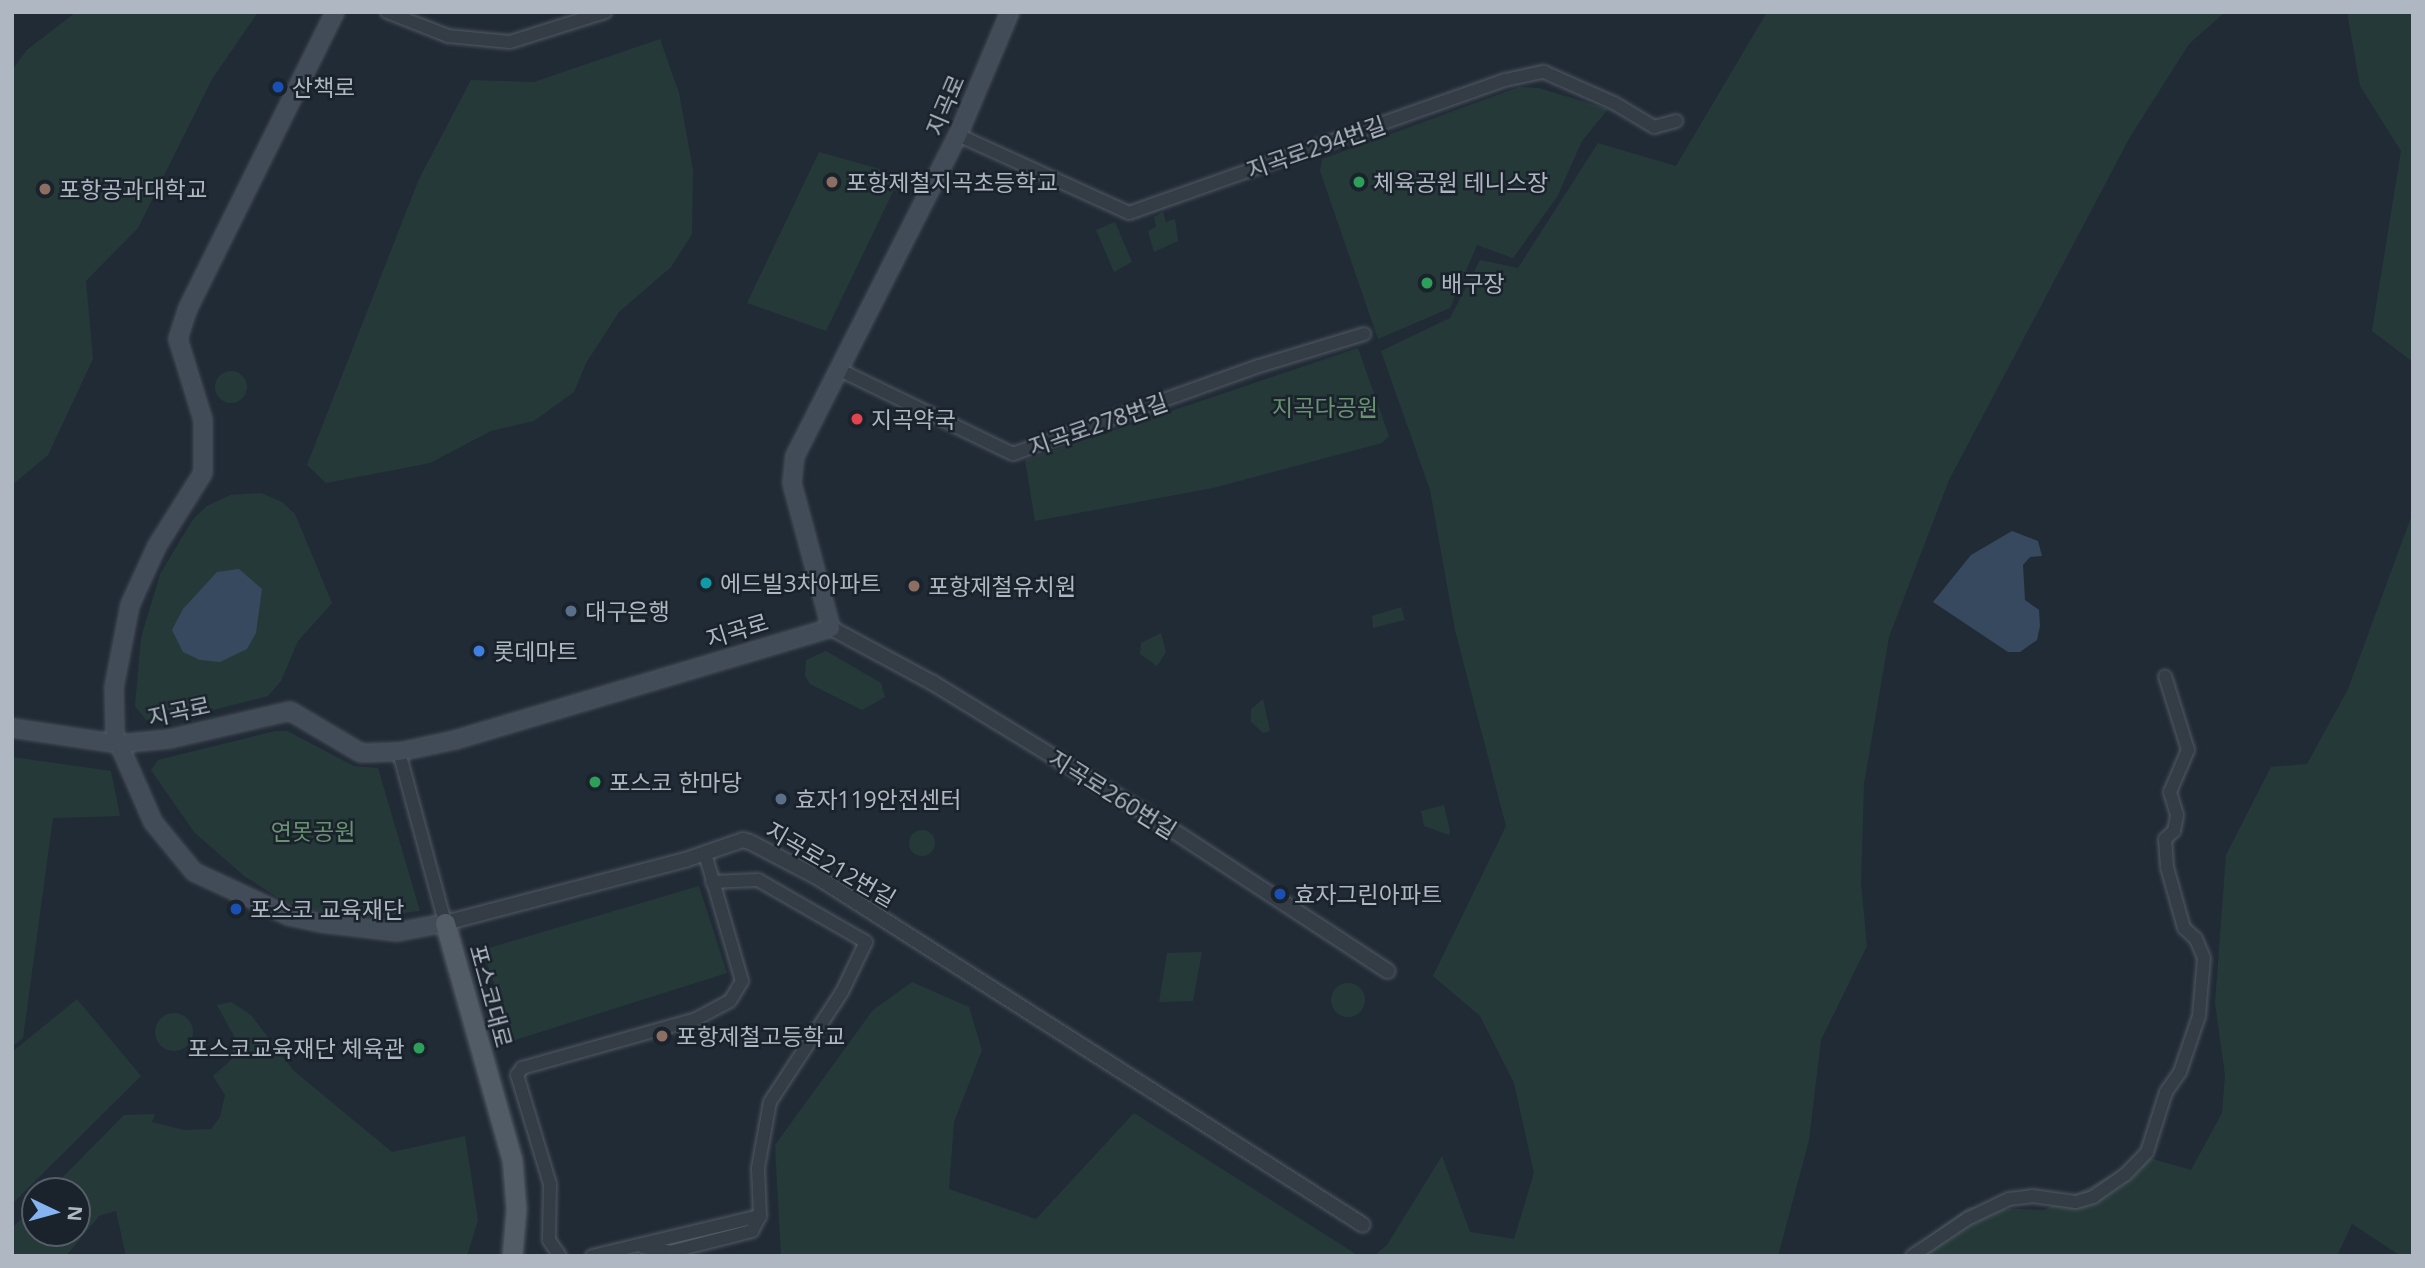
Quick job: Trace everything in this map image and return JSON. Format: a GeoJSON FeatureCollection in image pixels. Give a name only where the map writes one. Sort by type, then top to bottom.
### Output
{"type":"FeatureCollection","features":[{"type":"Feature","properties":{"kind":"main road","name":"지곡로212번길"},"geometry":{"type":"LineString","coordinates":[[335,12],[188,308],[178,339],[203,420],[203,474],[157,546],[124,622],[112,706],[119,744],[153,822],[194,872],[289,916],[322,923],[397,932],[445,923]]}},
{"type":"Feature","properties":{"kind":"main road","name":"지곡로"},"geometry":{"type":"LineString","coordinates":[[12,728],[119,744],[169,738],[290,712],[361,753],[399,752],[455,740],[831,628],[792,482],[795,456],[842,371],[958,135],[1010,12]]}},
{"type":"Feature","properties":{"kind":"main road","name":"포스코대로"},"geometry":{"type":"LineString","coordinates":[[445,923],[512,1159],[516,1209],[512,1256]]}},
{"type":"Feature","properties":{"kind":"street"},"geometry":{"type":"LineString","coordinates":[[387,12],[448,36],[510,42],[605,12]]}},
{"type":"Feature","properties":{"kind":"street","name":"지곡로294번길"},"geometry":{"type":"LineString","coordinates":[[958,135],[1129,213],[1505,80],[1544,72],[1614,103],[1654,127],[1676,121]]}},
{"type":"Feature","properties":{"kind":"street","name":"지곡로278번길"},"geometry":{"type":"LineString","coordinates":[[842,371],[1013,454],[1259,366],[1364,334]]}},
{"type":"Feature","properties":{"kind":"street","name":"지곡로260번길"},"geometry":{"type":"LineString","coordinates":[[831,628],[933,683],[1160,822],[1388,971]]}},
{"type":"Feature","properties":{"kind":"street"},"geometry":{"type":"LineString","coordinates":[[1912,1256],[1968,1219],[2009,1199],[2032,1196],[2076,1202],[2093,1197],[2125,1175],[2147,1152],[2166,1091],[2180,1072],[2199,1016],[2204,958],[2196,939],[2184,928],[2167,867],[2165,839],[2174,831],[2177,815],[2170,792],[2188,750],[2165,677]]}},
{"type":"Feature","properties":{"kind":"street","name":"포스코대로"},"geometry":{"type":"LineString","coordinates":[[399,752],[445,923]]}},
{"type":"Feature","properties":{"kind":"street","name":"지곡로212번길"},"geometry":{"type":"LineString","coordinates":[[445,923],[705,854],[743,840],[817,877],[1363,1226]]}},
{"type":"Feature","properties":{"kind":"street"},"geometry":{"type":"LineString","coordinates":[[560,1256],[549,1240],[550,1184],[541,1163],[517,1075],[522,1068],[696,1018],[730,1001],[741,981],[705,854]]}},
{"type":"Feature","properties":{"kind":"street"},"geometry":{"type":"LineString","coordinates":[[592,1256],[643,1247],[761,1216],[758,1168],[770,1102],[842,992],[866,942],[758,880],[712,882]]}},
{"type":"Feature","properties":{"kind":"green space"},"geometry":{"type":"Polygon","coordinates":[[[76,12],[258,12],[212,79],[138,228],[86,281],[93,359],[48,455],[12,485],[12,70],[27,50],[76,12]]]}},
{"type":"Feature","properties":{"kind":"green space"},"geometry":{"type":"Polygon","coordinates":[[[1767,12],[2225,12],[2189,44],[2130,137],[1949,480],[1889,637],[1864,784],[1861,884],[1867,946],[1821,1040],[1809,1140],[1778,1256],[1374,1256],[1387,1245],[1442,1156],[1470,1232],[1514,1239],[1534,1173],[1514,1083],[1480,1016],[1433,976],[1506,826],[1455,630],[1430,490],[1381,351],[1450,318],[1480,260],[1518,268],[1598,143],[1676,166],[1767,12]]]}},
{"type":"Feature","properties":{"kind":"green space"},"geometry":{"type":"Polygon","coordinates":[[[2347,12],[2413,12],[2413,362],[2372,331],[2401,151],[2360,86],[2347,12]]]}},
{"type":"Feature","properties":{"kind":"green space"},"geometry":{"type":"Polygon","coordinates":[[[660,39],[679,93],[693,170],[692,234],[671,267],[619,312],[586,363],[574,392],[534,421],[491,431],[430,463],[326,483],[307,465],[419,179],[471,80],[534,82],[660,39]]]}},
{"type":"Feature","properties":{"kind":"green space"},"geometry":{"type":"Polygon","coordinates":[[[1519,87],[1539,88],[1608,109],[1582,141],[1557,197],[1513,258],[1477,245],[1450,308],[1378,339],[1320,171],[1322,159],[1519,87]]]}},
{"type":"Feature","properties":{"kind":"green space"},"geometry":{"type":"Polygon","coordinates":[[[819,152],[901,175],[826,331],[747,303],[819,152]]]}},
{"type":"Feature","properties":{"kind":"green space"},"geometry":{"type":"Polygon","coordinates":[[[1163,212],[1166,222],[1175,219],[1178,241],[1154,252],[1148,231],[1156,227],[1154,217],[1163,212]]]}},
{"type":"Feature","properties":{"kind":"green space"},"geometry":{"type":"Polygon","coordinates":[[[1115,222],[1132,262],[1114,272],[1096,230],[1115,222]]]}},
{"type":"Feature","properties":{"kind":"green space","name":"지곡다공원"},"geometry":{"type":"Polygon","coordinates":[[[1358,348],[1389,436],[1382,443],[1213,488],[1035,521],[1025,460],[1358,348]]]}},
{"type":"Feature","properties":{"kind":"green space"},"geometry":{"type":"Polygon","coordinates":[[[231,371],[242,376],[247,387],[242,398],[231,403],[220,398],[215,387],[220,376],[231,371]]]}},
{"type":"Feature","properties":{"kind":"green space"},"geometry":{"type":"Polygon","coordinates":[[[261,493],[282,502],[295,514],[332,603],[298,641],[281,681],[268,696],[198,714],[146,720],[135,706],[141,638],[160,574],[193,519],[207,506],[230,495],[261,493]]]}},
{"type":"Feature","properties":{"kind":"green space"},"geometry":{"type":"Polygon","coordinates":[[[2413,512],[2413,1256],[2401,1256],[2352,1224],[2337,1256],[1902,1256],[1968,1207],[2044,1210],[2146,1157],[2191,1170],[2222,1113],[2225,1075],[2215,1003],[2226,855],[2271,767],[2307,764],[2348,689],[2413,512]]]}},
{"type":"Feature","properties":{"kind":"green space"},"geometry":{"type":"Polygon","coordinates":[[[1401,607],[1405,620],[1373,628],[1372,616],[1401,607]]]}},
{"type":"Feature","properties":{"kind":"green space"},"geometry":{"type":"Polygon","coordinates":[[[1161,633],[1166,652],[1157,666],[1140,654],[1141,643],[1161,633]]]}},
{"type":"Feature","properties":{"kind":"green space"},"geometry":{"type":"Polygon","coordinates":[[[826,651],[881,683],[885,697],[862,710],[810,684],[805,676],[806,660],[826,651]]]}},
{"type":"Feature","properties":{"kind":"green space"},"geometry":{"type":"Polygon","coordinates":[[[1263,699],[1270,731],[1263,733],[1251,722],[1251,709],[1263,699]]]}},
{"type":"Feature","properties":{"kind":"green space","name":"연못공원"},"geometry":{"type":"Polygon","coordinates":[[[275,731],[287,731],[354,766],[378,768],[420,911],[363,918],[296,907],[278,898],[243,875],[194,832],[151,770],[158,760],[275,731]]]}},
{"type":"Feature","properties":{"kind":"green space"},"geometry":{"type":"Polygon","coordinates":[[[12,757],[111,771],[120,816],[53,818],[23,1038],[12,1047],[12,757]]]}},
{"type":"Feature","properties":{"kind":"green space"},"geometry":{"type":"Polygon","coordinates":[[[1444,805],[1449,835],[1424,826],[1421,811],[1444,805]]]}},
{"type":"Feature","properties":{"kind":"green space"},"geometry":{"type":"Polygon","coordinates":[[[922,830],[931,834],[935,843],[931,852],[922,856],[913,852],[909,843],[913,834],[922,830]]]}},
{"type":"Feature","properties":{"kind":"green space"},"geometry":{"type":"Polygon","coordinates":[[[699,886],[727,973],[515,1040],[482,950],[699,886]]]}},
{"type":"Feature","properties":{"kind":"green space"},"geometry":{"type":"Polygon","coordinates":[[[1202,952],[1193,1001],[1159,1002],[1167,953],[1202,952]]]}},
{"type":"Feature","properties":{"kind":"green space"},"geometry":{"type":"Polygon","coordinates":[[[912,982],[969,1007],[982,1050],[954,1122],[949,1189],[1036,1219],[1134,1113],[1359,1256],[781,1256],[775,1145],[873,1010],[912,982]]]}},
{"type":"Feature","properties":{"kind":"green space"},"geometry":{"type":"Polygon","coordinates":[[[1348,983],[1360,988],[1365,1000],[1360,1012],[1348,1017],[1336,1012],[1331,1000],[1336,988],[1348,983]]]}},
{"type":"Feature","properties":{"kind":"green space"},"geometry":{"type":"Polygon","coordinates":[[[77,999],[141,1076],[39,1177],[21,1177],[21,1195],[12,1204],[12,1052],[77,999]]]}},
{"type":"Feature","properties":{"kind":"green space"},"geometry":{"type":"Polygon","coordinates":[[[231,1002],[251,1015],[294,1071],[392,1152],[465,1136],[478,1220],[467,1256],[126,1256],[116,1211],[99,1216],[91,1226],[91,1177],[63,1177],[124,1115],[155,1114],[152,1122],[184,1130],[211,1129],[220,1117],[225,1095],[213,1076],[231,1060],[235,1038],[217,1005],[231,1002]]]}},
{"type":"Feature","properties":{"kind":"green space"},"geometry":{"type":"Polygon","coordinates":[[[174,1013],[187,1019],[193,1032],[187,1045],[174,1051],[161,1045],[155,1032],[161,1019],[174,1013]]]}},
{"type":"Feature","properties":{"kind":"green space"},"geometry":{"type":"Polygon","coordinates":[[[21,1219],[21,1247],[73,1247],[66,1256],[12,1256],[12,1228],[21,1219]]]}},
{"type":"Feature","properties":{"kind":"water"},"geometry":{"type":"Polygon","coordinates":[[[2012,531],[2038,541],[2042,556],[2030,557],[2023,565],[2025,600],[2039,610],[2040,626],[2037,640],[2020,652],[2008,652],[1933,602],[1971,555],[2012,531]]]}},
{"type":"Feature","properties":{"kind":"water"},"geometry":{"type":"Polygon","coordinates":[[[239,569],[262,589],[256,633],[247,649],[220,662],[200,660],[183,652],[172,630],[183,609],[217,572],[239,569]]]}},
{"type":"Feature","properties":{"kind":"place","name":"산책로"},"geometry":{"type":"Point","coordinates":[278,87]}},
{"type":"Feature","properties":{"kind":"place","name":"포항제철지곡초등학교"},"geometry":{"type":"Point","coordinates":[832,182]}},
{"type":"Feature","properties":{"kind":"place","name":"체육공원 테니스장"},"geometry":{"type":"Point","coordinates":[1359,182]}},
{"type":"Feature","properties":{"kind":"place","name":"포항공과대학교"},"geometry":{"type":"Point","coordinates":[45,189]}},
{"type":"Feature","properties":{"kind":"place","name":"배구장"},"geometry":{"type":"Point","coordinates":[1427,283]}},
{"type":"Feature","properties":{"kind":"place","name":"지곡약국"},"geometry":{"type":"Point","coordinates":[857,419]}},
{"type":"Feature","properties":{"kind":"place","name":"에드빌3차아파트"},"geometry":{"type":"Point","coordinates":[706,583]}},
{"type":"Feature","properties":{"kind":"place","name":"포항제철유치원"},"geometry":{"type":"Point","coordinates":[914,586]}},
{"type":"Feature","properties":{"kind":"place","name":"대구은행"},"geometry":{"type":"Point","coordinates":[571,611]}},
{"type":"Feature","properties":{"kind":"place","name":"롯데마트"},"geometry":{"type":"Point","coordinates":[479,651]}},
{"type":"Feature","properties":{"kind":"place","name":"포스코 한마당"},"geometry":{"type":"Point","coordinates":[595,782]}},
{"type":"Feature","properties":{"kind":"place","name":"효자119안전센터"},"geometry":{"type":"Point","coordinates":[781,799]}},
{"type":"Feature","properties":{"kind":"place","name":"효자그린아파트"},"geometry":{"type":"Point","coordinates":[1280,894]}},
{"type":"Feature","properties":{"kind":"place","name":"포스코 교육재단"},"geometry":{"type":"Point","coordinates":[236,909]}},
{"type":"Feature","properties":{"kind":"place","name":"포항제철고등학교"},"geometry":{"type":"Point","coordinates":[662,1036]}},
{"type":"Feature","properties":{"kind":"place","name":"포스코교육재단 체육관"},"geometry":{"type":"Point","coordinates":[419,1048]}}]}
